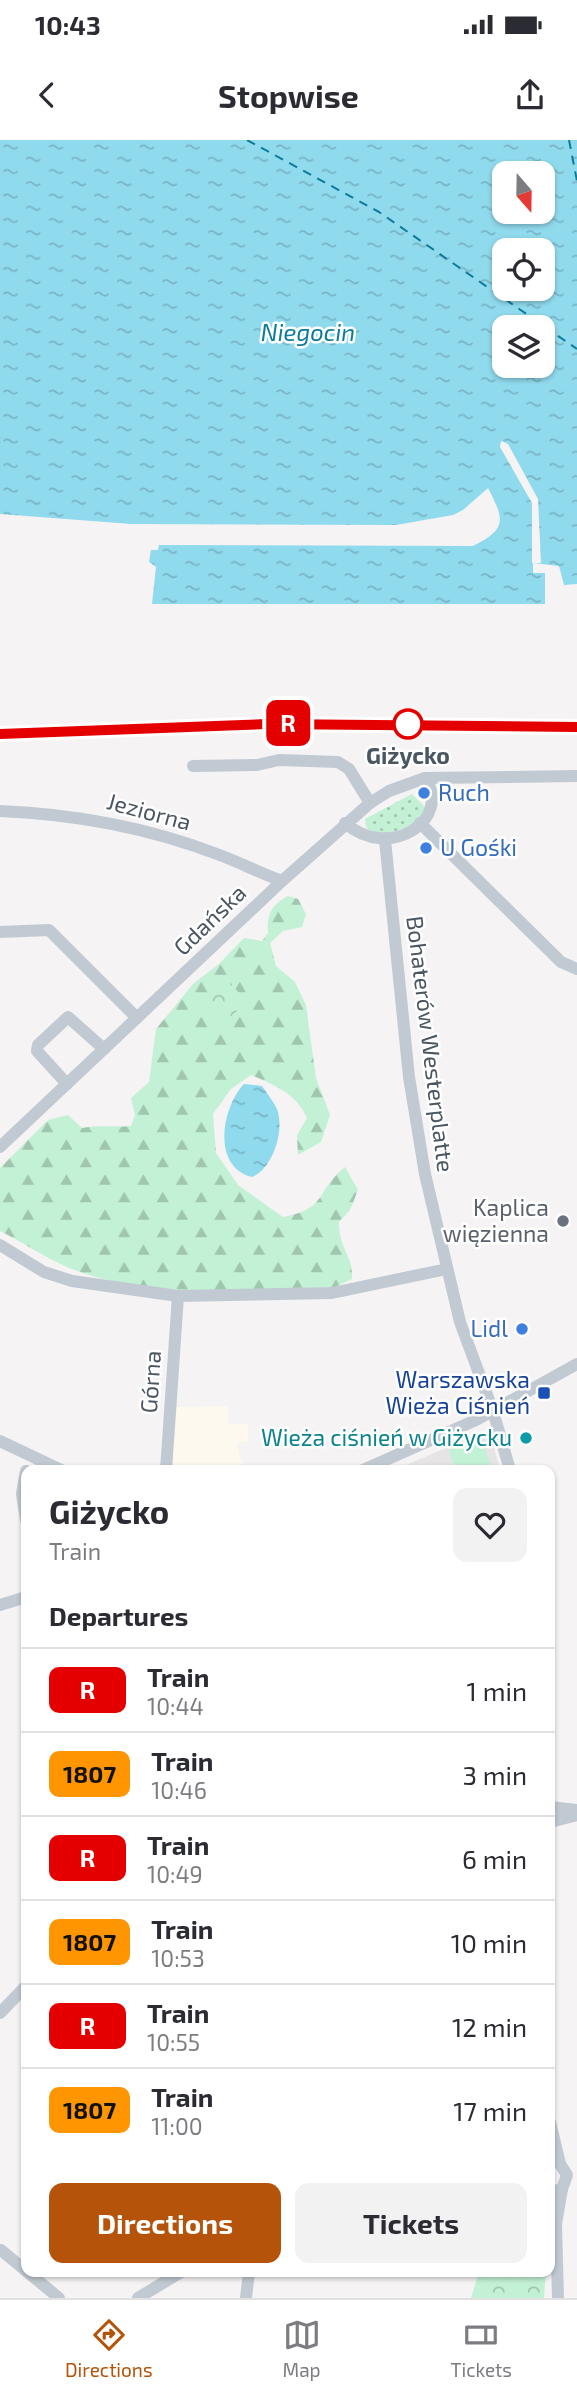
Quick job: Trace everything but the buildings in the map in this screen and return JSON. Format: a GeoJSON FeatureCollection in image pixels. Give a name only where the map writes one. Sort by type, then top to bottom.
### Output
{"type":"FeatureCollection","features":[{"type":"Feature","properties":{"kind":"street"},"geometry":{"type":"LineString","coordinates":[[193,766],[257,765],[279,760],[338,762],[349,769],[370,803]]}},
{"type":"Feature","properties":{"kind":"street"},"geometry":{"type":"LineString","coordinates":[[345,823],[367,837],[385,840],[398,838],[420,823],[432,794],[425,778],[577,776]]}},
{"type":"Feature","properties":{"kind":"street","name":"Gdańska"},"geometry":{"type":"LineString","coordinates":[[0,1147],[345,823],[370,803],[425,778]]}},
{"type":"Feature","properties":{"kind":"street","name":"Jeziorna"},"geometry":{"type":"LineString","coordinates":[[0,811],[55,813],[139,829],[216,854],[282,881]]}},
{"type":"Feature","properties":{"kind":"street"},"geometry":{"type":"LineString","coordinates":[[420,823],[541,944],[561,962],[577,969]]}},
{"type":"Feature","properties":{"kind":"street","name":"Bohaterów Westerplatte"},"geometry":{"type":"LineString","coordinates":[[385,840],[409,1077],[425,1174],[468,1350],[493,1411],[509,1465]]}},
{"type":"Feature","properties":{"kind":"street"},"geometry":{"type":"LineString","coordinates":[[0,932],[49,930],[137,1018]]}},
{"type":"Feature","properties":{"kind":"street"},"geometry":{"type":"LineString","coordinates":[[67,1084],[37,1051],[38,1045],[71,1017],[104,1049]]}},
{"type":"Feature","properties":{"kind":"street"},"geometry":{"type":"LineString","coordinates":[[0,1245],[44,1272],[72,1281],[178,1296],[332,1293],[447,1269]]}},
{"type":"Feature","properties":{"kind":"street","name":"Górna"},"geometry":{"type":"LineString","coordinates":[[166,1465],[178,1296]]}},
{"type":"Feature","properties":{"kind":"street"},"geometry":{"type":"LineString","coordinates":[[376,1465],[424,1446],[577,1364]]}},
{"type":"Feature","properties":{"kind":"street"},"geometry":{"type":"LineString","coordinates":[[0,1441],[50,1465]]}},
{"type":"Feature","properties":{"kind":"street"},"geometry":{"type":"LineString","coordinates":[[29,1465],[32,1457]]}},
{"type":"Feature","properties":{"kind":"street"},"geometry":{"type":"LineString","coordinates":[[0,1605],[21,1599]]}},
{"type":"Feature","properties":{"kind":"street"},"geometry":{"type":"LineString","coordinates":[[555,1811],[577,1813]]}},
{"type":"Feature","properties":{"kind":"street"},"geometry":{"type":"LineString","coordinates":[[555,1820],[577,1813]]}},
{"type":"Feature","properties":{"kind":"street"},"geometry":{"type":"LineString","coordinates":[[0,2013],[21,1991]]}},
{"type":"Feature","properties":{"kind":"street"},"geometry":{"type":"LineString","coordinates":[[555,2140],[563,2168],[563,2187],[556,2224],[558,2298]]}},
{"type":"Feature","properties":{"kind":"street"},"geometry":{"type":"LineString","coordinates":[[4,2257],[21,2270]]}},
{"type":"Feature","properties":{"kind":"street"},"geometry":{"type":"LineString","coordinates":[[31,2277],[59,2298]]}},
{"type":"Feature","properties":{"kind":"street"},"geometry":{"type":"LineString","coordinates":[[138,2298],[173,2277]]}},
{"type":"Feature","properties":{"kind":"street"},"geometry":{"type":"LineString","coordinates":[[246,2298],[248,2277]]}},
{"type":"Feature","properties":{"kind":"shaded area"},"geometry":{"type":"Polygon","coordinates":[[[228,1406],[228,1424],[248,1424],[248,1441],[237,1443],[242,1465],[170,1465],[174,1411],[177,1407],[228,1406]]]}},
{"type":"Feature","properties":{"kind":"shaded area"},"geometry":{"type":"Polygon","coordinates":[[[478,1434],[492,1440],[499,1465],[407,1465],[478,1434]]]}},
{"type":"Feature","properties":{"kind":"green space"},"geometry":{"type":"Polygon","coordinates":[[[412,794],[425,807],[412,824],[378,835],[366,827],[365,819],[412,794]]]}},
{"type":"Feature","properties":{"kind":"green space"},"geometry":{"type":"Polygon","coordinates":[[[288,896],[298,899],[306,914],[302,927],[283,931],[270,943],[276,966],[295,982],[306,1005],[316,1078],[330,1115],[321,1142],[298,1155],[297,1135],[307,1118],[303,1110],[284,1091],[251,1075],[231,1089],[213,1114],[216,1153],[238,1185],[283,1217],[315,1204],[329,1183],[345,1167],[358,1190],[350,1210],[339,1222],[352,1279],[335,1287],[233,1290],[165,1289],[131,1285],[98,1278],[67,1267],[0,1231],[0,1168],[48,1120],[68,1115],[82,1128],[131,1126],[135,1115],[131,1098],[149,1082],[156,1029],[194,983],[219,964],[244,938],[262,941],[268,933],[271,911],[288,896]]]}},
{"type":"Feature","properties":{"kind":"green space"},"geometry":{"type":"Polygon","coordinates":[[[230,982],[247,1003],[225,1021],[199,1007],[203,999],[213,999],[219,988],[224,988],[230,982]]]}},
{"type":"Feature","properties":{"kind":"green space"},"geometry":{"type":"Polygon","coordinates":[[[481,1439],[491,1465],[454,1465],[449,1450],[481,1439]]]}},
{"type":"Feature","properties":{"kind":"green space"},"geometry":{"type":"Polygon","coordinates":[[[477,2277],[546,2277],[544,2298],[471,2298],[477,2277]]]}},
{"type":"Feature","properties":{"kind":"water","name":"Niegocin"},"geometry":{"type":"Polygon","coordinates":[[[0,140],[577,140],[577,584],[564,585],[559,566],[533,563],[533,573],[545,573],[545,604],[152,604],[156,567],[149,562],[151,550],[158,550],[159,545],[473,546],[492,534],[500,522],[500,515],[488,488],[463,510],[453,515],[396,525],[131,524],[0,514],[0,140]]]}},
{"type":"Feature","properties":{"kind":"water"},"geometry":{"type":"Polygon","coordinates":[[[244,1084],[262,1086],[277,1109],[279,1118],[278,1138],[271,1158],[259,1173],[252,1177],[239,1171],[230,1161],[224,1135],[230,1107],[244,1084]]]}},
{"type":"Feature","properties":{"kind":"pier"},"geometry":{"type":"Polygon","coordinates":[[[501,441],[508,444],[538,499],[541,563],[532,563],[532,503],[500,447],[501,441]]]}},
{"type":"Feature","properties":{"kind":"ferry route"},"geometry":{"type":"LineString","coordinates":[[247,140],[379,212],[577,349]]}},
{"type":"Feature","properties":{"kind":"ferry route"},"geometry":{"type":"LineString","coordinates":[[569,140],[577,181]]}},
{"type":"Feature","properties":{"kind":"railway"},"geometry":{"type":"LineString","coordinates":[[0,734],[267,724],[577,727]]}},
{"type":"Feature","properties":{"kind":"train","name":"R"},"geometry":{"type":"LineString","coordinates":[[0,734],[267,724],[577,727]]}},
{"type":"Feature","properties":{"kind":"place","name":"Giżycko"},"geometry":{"type":"Point","coordinates":[408,724]}},
{"type":"Feature","properties":{"kind":"place","name":"Ruch"},"geometry":{"type":"Point","coordinates":[424,793]}},
{"type":"Feature","properties":{"kind":"place","name":"U Gośki"},"geometry":{"type":"Point","coordinates":[426,848]}},
{"type":"Feature","properties":{"kind":"place","name":"Kaplica więzienna"},"geometry":{"type":"Point","coordinates":[563,1221]}},
{"type":"Feature","properties":{"kind":"place","name":"Lidl"},"geometry":{"type":"Point","coordinates":[522,1329]}},
{"type":"Feature","properties":{"kind":"place","name":"Warszawska Wieża Ciśnień"},"geometry":{"type":"Point","coordinates":[544,1393]}},
{"type":"Feature","properties":{"kind":"place","name":"Wieża ciśnień w Giżycku"},"geometry":{"type":"Point","coordinates":[526,1438]}}]}
